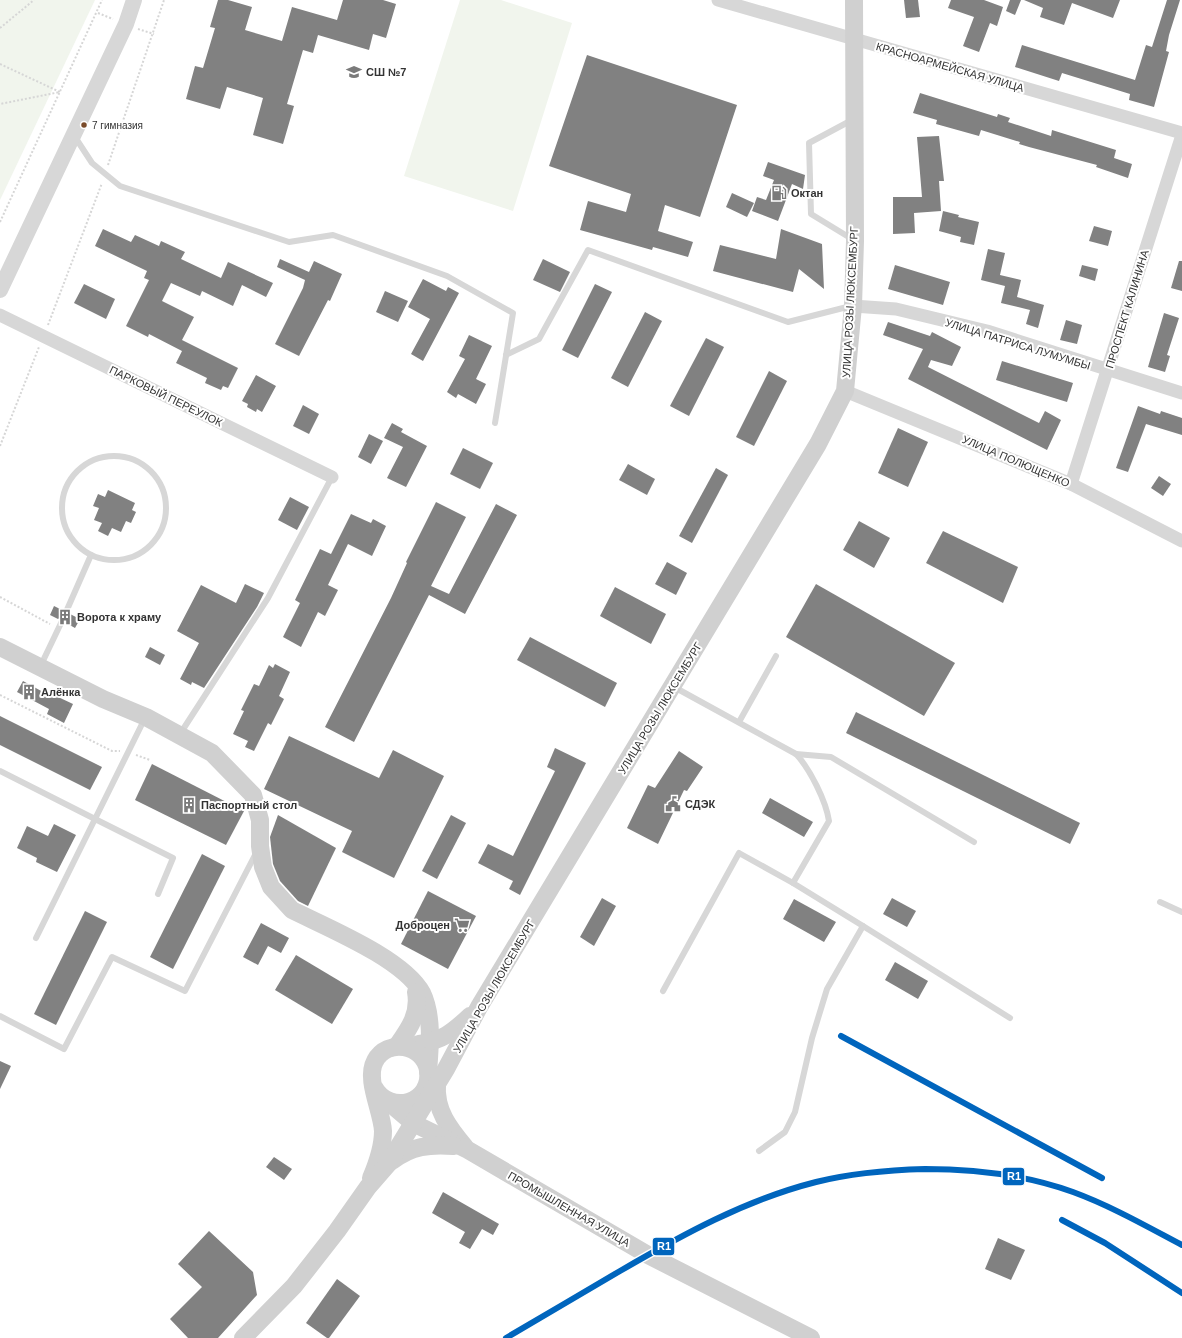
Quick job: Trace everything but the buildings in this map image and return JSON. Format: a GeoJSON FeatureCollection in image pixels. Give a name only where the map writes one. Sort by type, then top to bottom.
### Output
{"type":"FeatureCollection","features":[{"type":"Feature","properties":{"kind":"main road","name":"УЛИЦА РОЗЫ ЛЮКСЕМБУРГ"},"geometry":{"type":"LineString","coordinates":[[243,1338],[294,1286],[337,1231],[368,1187],[388,1164],[413,1123],[433,1078],[479,1007],[818,444],[845,390],[853,306],[855,241],[854,0]]}},
{"type":"Feature","properties":{"kind":"main road"},"geometry":{"type":"LineString","coordinates":[[0,647],[103,699],[146,716],[180,734],[212,753],[253,795],[260,820],[260,846],[263,867],[267,878],[284,903],[292,910],[395,964],[414,982],[422,993],[426,1006],[433,1078],[437,1101],[445,1122],[463,1148]]}},
{"type":"Feature","properties":{"kind":"main road"},"geometry":{"type":"LineString","coordinates":[[400,1046],[417,1011],[414,982]]}},
{"type":"Feature","properties":{"kind":"main road"},"geometry":{"type":"LineString","coordinates":[[368,1187],[378,1158],[383,1137],[380,1093],[371,1076],[375,1061],[382,1052],[400,1046],[430,1043],[446,1037],[479,1007]]}},
{"type":"Feature","properties":{"kind":"main road"},"geometry":{"type":"LineString","coordinates":[[400,1046],[413,1050],[420,1055],[433,1078]]}},
{"type":"Feature","properties":{"kind":"main road"},"geometry":{"type":"LineString","coordinates":[[380,1093],[394,1103],[403,1103],[419,1096],[426,1085],[433,1078]]}},
{"type":"Feature","properties":{"kind":"main road","name":"ПРОМЫШЛЕННАЯ УЛИЦА"},"geometry":{"type":"LineString","coordinates":[[380,1093],[413,1123],[463,1148],[648,1255],[811,1338]]}},
{"type":"Feature","properties":{"kind":"main road"},"geometry":{"type":"LineString","coordinates":[[388,1164],[413,1148],[429,1145],[463,1148]]}},
{"type":"Feature","properties":{"kind":"street"},"geometry":{"type":"LineString","coordinates":[[0,290],[126,24],[134,0]]}},
{"type":"Feature","properties":{"kind":"street","name":"КРАСНОАРМЕЙСКАЯ УЛИЦА"},"geometry":{"type":"LineString","coordinates":[[718,0],[1182,134]]}},
{"type":"Feature","properties":{"kind":"street","name":"ПРОСПЕКТ КАЛИНИНА"},"geometry":{"type":"LineString","coordinates":[[1071,484],[1182,134]]}},
{"type":"Feature","properties":{"kind":"street","name":"УЛИЦА ПАТРИСА ЛУМУМБЫ"},"geometry":{"type":"LineString","coordinates":[[853,306],[896,309],[987,332],[1182,393]]}},
{"type":"Feature","properties":{"kind":"street","name":"ПАРКОВЫЙ ПЕРЕУЛОК"},"geometry":{"type":"LineString","coordinates":[[0,315],[332,477]]}},
{"type":"Feature","properties":{"kind":"street","name":"УЛИЦА ПОЛЮЩЕНКО"},"geometry":{"type":"LineString","coordinates":[[845,390],[1071,484],[1182,541]]}},
{"type":"Feature","properties":{"kind":"lane"},"geometry":{"type":"LineString","coordinates":[[855,118],[809,143],[811,214],[855,241]]}},
{"type":"Feature","properties":{"kind":"lane"},"geometry":{"type":"LineString","coordinates":[[74,135],[92,163],[120,186],[289,242],[333,234],[447,276],[513,313],[495,423]]}},
{"type":"Feature","properties":{"kind":"lane"},"geometry":{"type":"LineString","coordinates":[[506,355],[539,340],[588,250],[788,322],[853,306]]}},
{"type":"Feature","properties":{"kind":"lane"},"geometry":{"type":"LineString","coordinates":[[112,456],[126,457],[149,470],[159,482],[164,494],[166,508],[164,523],[158,536],[148,547],[135,556],[117,560],[91,555],[77,544],[67,528],[62,512],[63,493],[67,481],[76,471],[99,458],[112,456]]}},
{"type":"Feature","properties":{"kind":"lane"},"geometry":{"type":"LineString","coordinates":[[180,734],[268,598],[332,477]]}},
{"type":"Feature","properties":{"kind":"lane"},"geometry":{"type":"LineString","coordinates":[[66,612],[91,555]]}},
{"type":"Feature","properties":{"kind":"lane"},"geometry":{"type":"LineString","coordinates":[[40,668],[62,621]]}},
{"type":"Feature","properties":{"kind":"lane"},"geometry":{"type":"LineString","coordinates":[[739,722],[776,656]]}},
{"type":"Feature","properties":{"kind":"lane"},"geometry":{"type":"LineString","coordinates":[[673,686],[796,754],[804,762],[827,810],[829,821],[792,883]]}},
{"type":"Feature","properties":{"kind":"lane"},"geometry":{"type":"LineString","coordinates":[[36,938],[146,716]]}},
{"type":"Feature","properties":{"kind":"lane"},"geometry":{"type":"LineString","coordinates":[[796,754],[831,757],[974,842]]}},
{"type":"Feature","properties":{"kind":"lane"},"geometry":{"type":"LineString","coordinates":[[0,771],[174,858],[158,894]]}},
{"type":"Feature","properties":{"kind":"lane"},"geometry":{"type":"LineString","coordinates":[[0,1016],[64,1049],[112,957],[184,992],[260,846]]}},
{"type":"Feature","properties":{"kind":"lane"},"geometry":{"type":"LineString","coordinates":[[663,991],[738,853],[792,883],[863,926],[1010,1018]]}},
{"type":"Feature","properties":{"kind":"lane"},"geometry":{"type":"LineString","coordinates":[[1160,902],[1182,912]]}},
{"type":"Feature","properties":{"kind":"lane"},"geometry":{"type":"LineString","coordinates":[[758,1151],[786,1132],[795,1112],[812,1038],[827,989],[863,926]]}},
{"type":"Feature","properties":{"kind":"path"},"geometry":{"type":"LineString","coordinates":[[0,28],[34,0]]}},
{"type":"Feature","properties":{"kind":"path"},"geometry":{"type":"LineString","coordinates":[[0,222],[98,13],[102,0]]}},
{"type":"Feature","properties":{"kind":"path"},"geometry":{"type":"LineString","coordinates":[[0,446],[44,337],[105,175],[154,34],[164,0]]}},
{"type":"Feature","properties":{"kind":"path"},"geometry":{"type":"LineString","coordinates":[[98,13],[114,20]]}},
{"type":"Feature","properties":{"kind":"path"},"geometry":{"type":"LineString","coordinates":[[135,28],[154,34]]}},
{"type":"Feature","properties":{"kind":"path"},"geometry":{"type":"LineString","coordinates":[[0,64],[60,92]]}},
{"type":"Feature","properties":{"kind":"path"},"geometry":{"type":"LineString","coordinates":[[0,104],[60,92]]}},
{"type":"Feature","properties":{"kind":"path"},"geometry":{"type":"LineString","coordinates":[[0,597],[59,628]]}},
{"type":"Feature","properties":{"kind":"path"},"geometry":{"type":"LineString","coordinates":[[0,695],[112,751],[128,752],[150,760]]}},
{"type":"Feature","properties":{"kind":"shaded area"},"geometry":{"type":"Polygon","coordinates":[[[0,0],[95,0],[0,200],[0,0]]]}},
{"type":"Feature","properties":{"kind":"shaded area"},"geometry":{"type":"Polygon","coordinates":[[[460,0],[501,0],[572,23],[513,211],[404,176],[460,0]]]}},
{"type":"Feature","properties":{"kind":"transit line","name":"R1"},"geometry":{"type":"LineString","coordinates":[[841,1036],[1102,1178]]}},
{"type":"Feature","properties":{"kind":"transit line","name":"R1"},"geometry":{"type":"LineString","coordinates":[[506,1338],[643,1258],[691,1232],[739,1209],[764,1198],[816,1182],[870,1172],[925,1169],[963,1170],[1000,1174],[1037,1181],[1073,1192],[1101,1204],[1182,1245]]}},
{"type":"Feature","properties":{"kind":"transit line","name":"R1"},"geometry":{"type":"LineString","coordinates":[[1062,1220],[1105,1243],[1182,1293]]}},
{"type":"Feature","properties":{"kind":"place","name":"СШ №7"},"geometry":{"type":"Point","coordinates":[354,72]}},
{"type":"Feature","properties":{"kind":"place","name":"7 гимназия"},"geometry":{"type":"Point","coordinates":[84,125]}},
{"type":"Feature","properties":{"kind":"place","name":"Октан"},"geometry":{"type":"Point","coordinates":[779,193]}},
{"type":"Feature","properties":{"kind":"place","name":"Ворота к храму"},"geometry":{"type":"Point","coordinates":[65,617]}},
{"type":"Feature","properties":{"kind":"place","name":"Алёнка"},"geometry":{"type":"Point","coordinates":[29,692]}},
{"type":"Feature","properties":{"kind":"place","name":"СДЭК"},"geometry":{"type":"Point","coordinates":[673,804]}},
{"type":"Feature","properties":{"kind":"place","name":"Паспортный стол"},"geometry":{"type":"Point","coordinates":[189,805]}},
{"type":"Feature","properties":{"kind":"place","name":"Доброцен"},"geometry":{"type":"Point","coordinates":[462,925]}}]}
